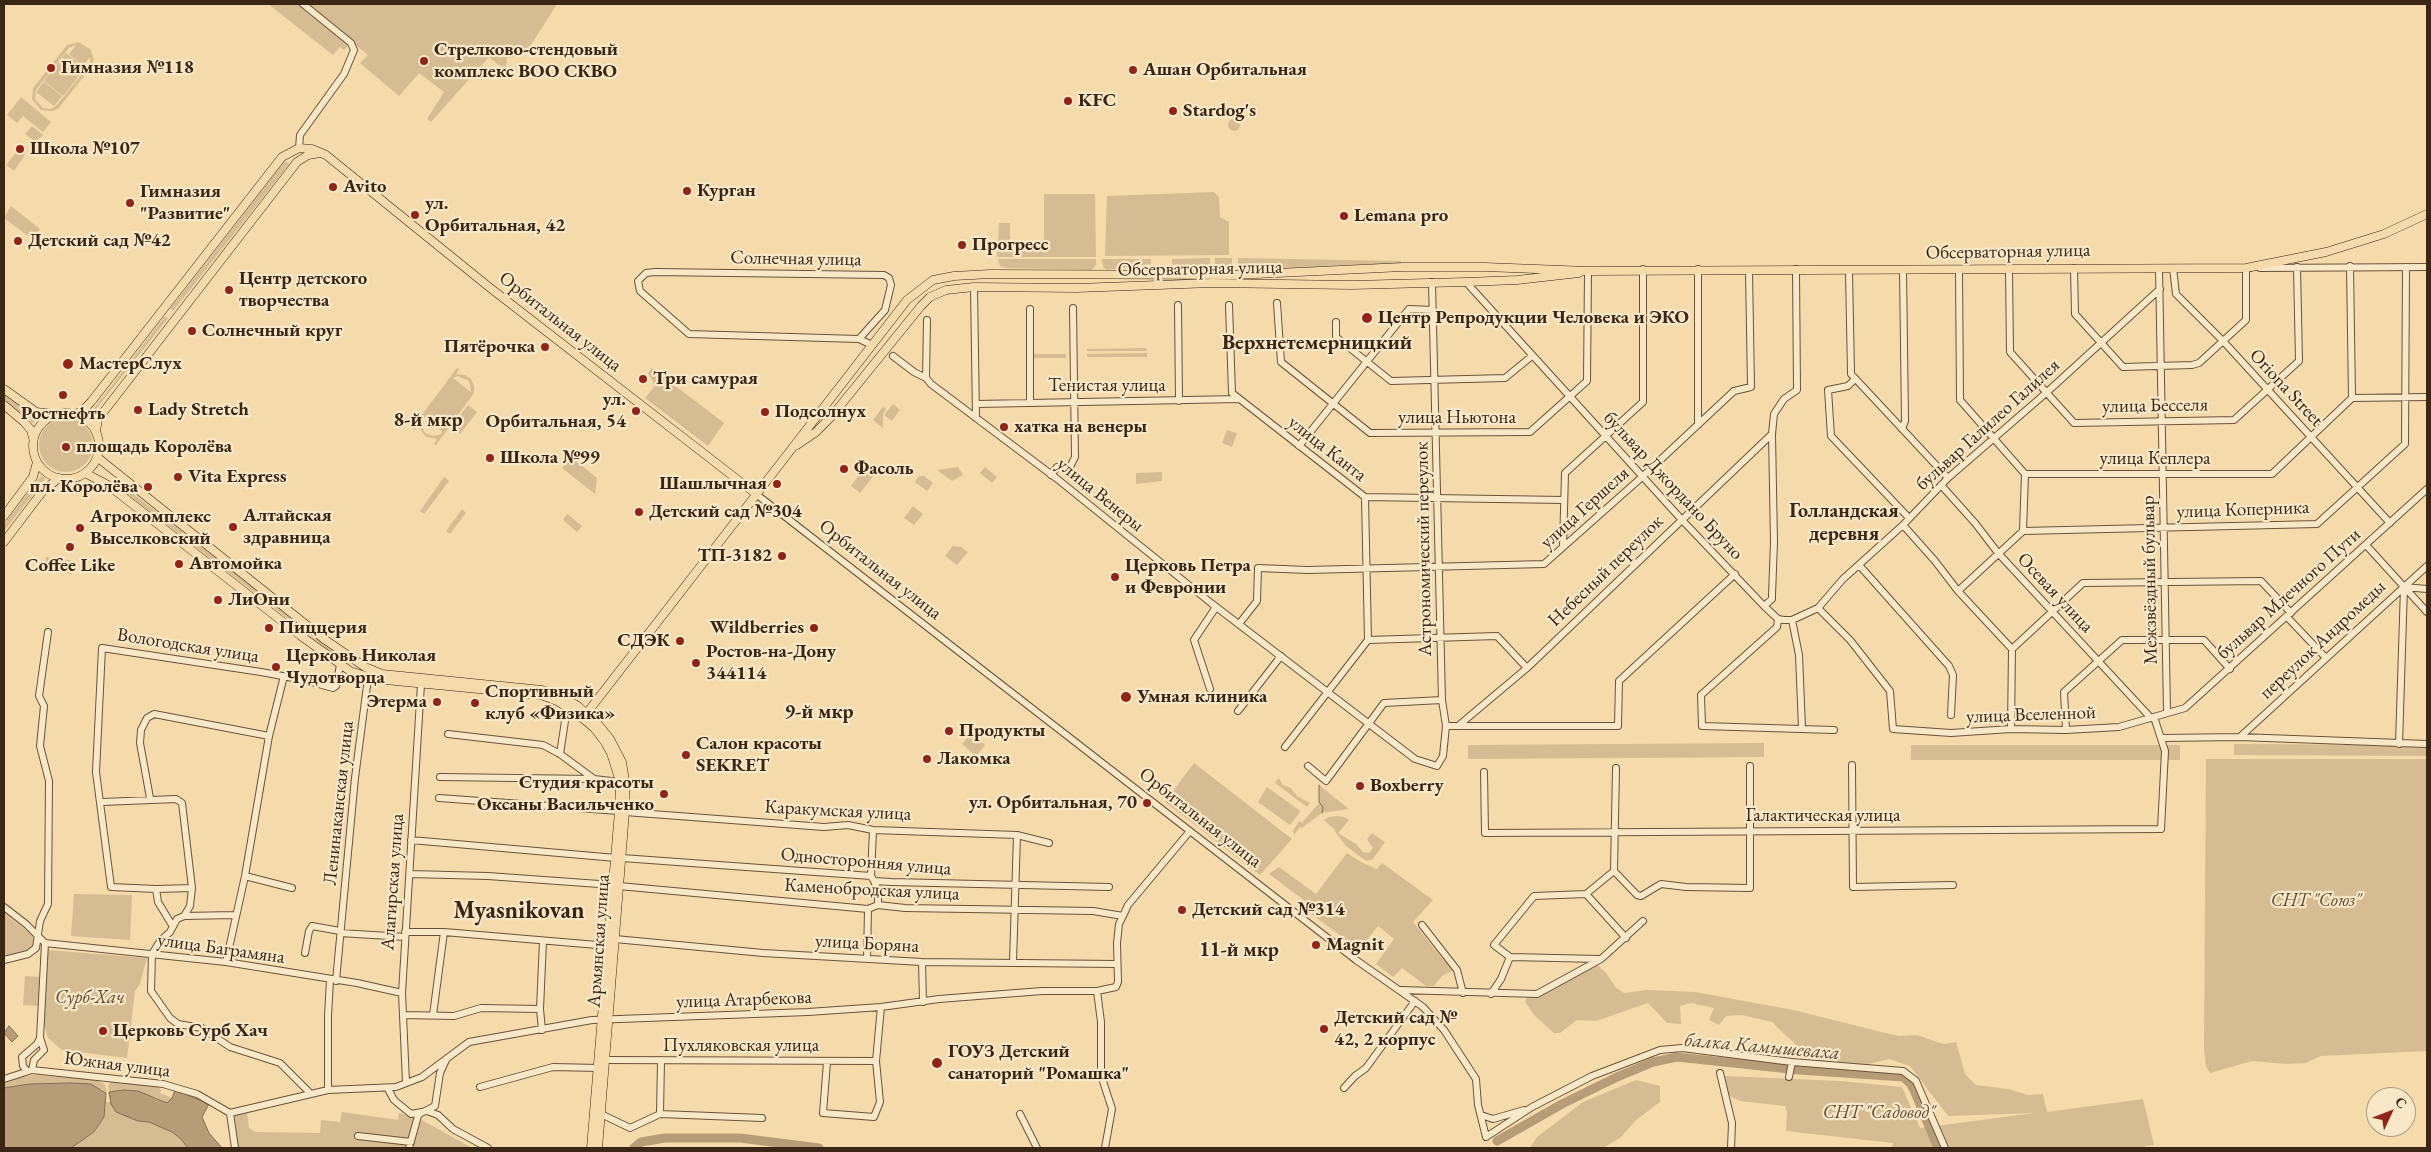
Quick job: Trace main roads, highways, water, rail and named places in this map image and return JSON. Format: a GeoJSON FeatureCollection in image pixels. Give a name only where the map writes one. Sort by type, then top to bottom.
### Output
{"type":"FeatureCollection","features":[{"type":"Feature","properties":{"kind":"main road"},"geometry":{"type":"LineString","coordinates":[[75,414],[86,408],[282,157],[299,148],[320,152]]}},
{"type":"Feature","properties":{"kind":"main road"},"geometry":{"type":"LineString","coordinates":[[4,405],[31,430],[33,450],[37,462],[46,473],[59,478],[69,479],[85,473],[97,458],[99,446],[96,431],[98,419],[299,159],[320,152]]}},
{"type":"Feature","properties":{"kind":"main road","name":"Орбитальная улица"},"geometry":{"type":"LineString","coordinates":[[320,152],[499,295],[756,494]]}},
{"type":"Feature","properties":{"kind":"main road"},"geometry":{"type":"LineString","coordinates":[[282,157],[290,159],[294,166]]}},
{"type":"Feature","properties":{"kind":"main road","name":"Обсерваторная улица"},"geometry":{"type":"LineString","coordinates":[[585,716],[907,300],[933,280],[954,276],[1235,275],[1351,269],[1485,267],[1588,270],[2246,268],[2326,252],[2384,234],[2427,215]]}},
{"type":"Feature","properties":{"kind":"main road"},"geometry":{"type":"LineString","coordinates":[[1485,267],[1488,273],[1485,281]]}},
{"type":"Feature","properties":{"kind":"main road"},"geometry":{"type":"LineString","coordinates":[[1351,269],[1349,277],[1352,284]]}},
{"type":"Feature","properties":{"kind":"main road","name":"Обсерваторная улица"},"geometry":{"type":"LineString","coordinates":[[791,448],[816,432],[861,382],[930,297],[946,290],[974,287],[1049,288],[1212,283],[1352,284],[1466,282],[1576,274],[1588,270]]}},
{"type":"Feature","properties":{"kind":"main road"},"geometry":{"type":"LineString","coordinates":[[1049,288],[1057,282],[1058,275]]}},
{"type":"Feature","properties":{"kind":"main road"},"geometry":{"type":"LineString","coordinates":[[163,309],[176,318]]}},
{"type":"Feature","properties":{"kind":"main road"},"geometry":{"type":"LineString","coordinates":[[855,366],[855,376],[861,382]]}},
{"type":"Feature","properties":{"kind":"main road"},"geometry":{"type":"LineString","coordinates":[[4,389],[36,412],[75,414],[84,418],[96,431]]}},
{"type":"Feature","properties":{"kind":"main road"},"geometry":{"type":"LineString","coordinates":[[33,439],[39,426],[56,414]]}},
{"type":"Feature","properties":{"kind":"main road"},"geometry":{"type":"LineString","coordinates":[[97,458],[346,655],[370,670],[382,674],[542,690],[567,699],[607,740]]}},
{"type":"Feature","properties":{"kind":"main road"},"geometry":{"type":"LineString","coordinates":[[4,516],[33,477],[37,462]]}},
{"type":"Feature","properties":{"kind":"main road"},"geometry":{"type":"LineString","coordinates":[[85,473],[108,484],[340,665],[368,678],[541,695],[585,716]]}},
{"type":"Feature","properties":{"kind":"main road"},"geometry":{"type":"LineString","coordinates":[[4,542],[42,492],[59,478]]}},
{"type":"Feature","properties":{"kind":"main road"},"geometry":{"type":"LineString","coordinates":[[185,544],[186,536],[193,534]]}},
{"type":"Feature","properties":{"kind":"main road"},"geometry":{"type":"LineString","coordinates":[[340,665],[345,661],[346,655]]}},
{"type":"Feature","properties":{"kind":"main road","name":"Армянская улица"},"geometry":{"type":"LineString","coordinates":[[607,740],[620,782],[622,812]]}},
{"type":"Feature","properties":{"kind":"main road","name":"Армянская улица"},"geometry":{"type":"LineString","coordinates":[[598,1148],[606,1060],[609,946],[625,781],[622,762],[607,740]]}},
{"type":"Feature","properties":{"kind":"main road","name":"Армянская улица"},"geometry":{"type":"LineString","coordinates":[[591,1148],[615,939],[616,886]]}},
{"type":"Feature","properties":{"kind":"waterway"},"geometry":{"type":"LineString","coordinates":[[1319,785],[1319,802],[1323,807],[1322,813]]}},
{"type":"Feature","properties":{"kind":"waterway","name":"балка Камышеваха"},"geometry":{"type":"LineString","coordinates":[[1497,1141],[1562,1104],[1617,1077],[1653,1062],[1677,1057],[1799,1070],[1903,1077],[1914,1090],[1938,1148]]}},
{"type":"Feature","properties":{"kind":"waterway","name":"балка Камышеваха"},"geometry":{"type":"LineString","coordinates":[[634,1148],[641,1142],[665,1138],[740,1138],[819,1148]]}},
{"type":"Feature","properties":{"kind":"place","name":"Стрелково-стендовый комплекс ВОО СКВО"},"geometry":{"type":"Point","coordinates":[424,61]}},
{"type":"Feature","properties":{"kind":"place","name":"Гимназия №118"},"geometry":{"type":"Point","coordinates":[51,68]}},
{"type":"Feature","properties":{"kind":"place","name":"Ашан Орбитальная"},"geometry":{"type":"Point","coordinates":[1133,70]}},
{"type":"Feature","properties":{"kind":"place","name":"KFC"},"geometry":{"type":"Point","coordinates":[1068,101]}},
{"type":"Feature","properties":{"kind":"place","name":"Stardog's"},"geometry":{"type":"Point","coordinates":[1173,111]}},
{"type":"Feature","properties":{"kind":"place","name":"Школа №107"},"geometry":{"type":"Point","coordinates":[20,149]}},
{"type":"Feature","properties":{"kind":"place","name":"Avito"},"geometry":{"type":"Point","coordinates":[333,187]}},
{"type":"Feature","properties":{"kind":"place","name":"Курган"},"geometry":{"type":"Point","coordinates":[687,191]}},
{"type":"Feature","properties":{"kind":"place","name":"Гимназия \"Развитие\""},"geometry":{"type":"Point","coordinates":[130,203]}},
{"type":"Feature","properties":{"kind":"place","name":"ул. Орбитальная, 42"},"geometry":{"type":"Point","coordinates":[415,215]}},
{"type":"Feature","properties":{"kind":"place","name":"Lemana pro"},"geometry":{"type":"Point","coordinates":[1344,216]}},
{"type":"Feature","properties":{"kind":"place","name":"Детский сад №42"},"geometry":{"type":"Point","coordinates":[18,241]}},
{"type":"Feature","properties":{"kind":"place","name":"Прогресс"},"geometry":{"type":"Point","coordinates":[962,245]}},
{"type":"Feature","properties":{"kind":"place","name":"Центр детского творчества"},"geometry":{"type":"Point","coordinates":[229,290]}},
{"type":"Feature","properties":{"kind":"place","name":"Центр Репродукции Человека и ЭКО"},"geometry":{"type":"Point","coordinates":[1367,318]}},
{"type":"Feature","properties":{"kind":"place","name":"Солнечный круг"},"geometry":{"type":"Point","coordinates":[192,331]}},
{"type":"Feature","properties":{"kind":"place","name":"Пятёрочка"},"geometry":{"type":"Point","coordinates":[545,347]}},
{"type":"Feature","properties":{"kind":"place","name":"МастерСлух"},"geometry":{"type":"Point","coordinates":[68,364]}},
{"type":"Feature","properties":{"kind":"place","name":"Три самурая"},"geometry":{"type":"Point","coordinates":[643,379]}},
{"type":"Feature","properties":{"kind":"place","name":"Ростнефть"},"geometry":{"type":"Point","coordinates":[63,395]}},
{"type":"Feature","properties":{"kind":"place","name":"Lady Stretch"},"geometry":{"type":"Point","coordinates":[138,410]}},
{"type":"Feature","properties":{"kind":"place","name":"ул. Орбитальная, 54"},"geometry":{"type":"Point","coordinates":[636,411]}},
{"type":"Feature","properties":{"kind":"place","name":"Подсолнух"},"geometry":{"type":"Point","coordinates":[765,412]}},
{"type":"Feature","properties":{"kind":"place","name":"хатка на венеры"},"geometry":{"type":"Point","coordinates":[1004,427]}},
{"type":"Feature","properties":{"kind":"place","name":"площадь Королёва"},"geometry":{"type":"Point","coordinates":[66,447]}},
{"type":"Feature","properties":{"kind":"place","name":"Школа №99"},"geometry":{"type":"Point","coordinates":[490,458]}},
{"type":"Feature","properties":{"kind":"place","name":"Фасоль"},"geometry":{"type":"Point","coordinates":[844,469]}},
{"type":"Feature","properties":{"kind":"place","name":"Vita Express"},"geometry":{"type":"Point","coordinates":[178,477]}},
{"type":"Feature","properties":{"kind":"place","name":"Шашлычная"},"geometry":{"type":"Point","coordinates":[777,484]}},
{"type":"Feature","properties":{"kind":"place","name":"пл. Королёва"},"geometry":{"type":"Point","coordinates":[148,487]}},
{"type":"Feature","properties":{"kind":"place","name":"Детский сад №304"},"geometry":{"type":"Point","coordinates":[639,512]}},
{"type":"Feature","properties":{"kind":"place","name":"Алтайская здравница"},"geometry":{"type":"Point","coordinates":[233,527]}},
{"type":"Feature","properties":{"kind":"place","name":"Агрокомплекс Выселковский"},"geometry":{"type":"Point","coordinates":[80,528]}},
{"type":"Feature","properties":{"kind":"place","name":"Coffee Like"},"geometry":{"type":"Point","coordinates":[70,547]}},
{"type":"Feature","properties":{"kind":"place","name":"ТП-3182"},"geometry":{"type":"Point","coordinates":[782,556]}},
{"type":"Feature","properties":{"kind":"place","name":"Автомойка"},"geometry":{"type":"Point","coordinates":[179,564]}},
{"type":"Feature","properties":{"kind":"place","name":"Церковь Петра и Февронии"},"geometry":{"type":"Point","coordinates":[1115,577]}},
{"type":"Feature","properties":{"kind":"place","name":"ЛиОни"},"geometry":{"type":"Point","coordinates":[218,600]}},
{"type":"Feature","properties":{"kind":"place","name":"Пиццерия"},"geometry":{"type":"Point","coordinates":[269,628]}},
{"type":"Feature","properties":{"kind":"place","name":"Wildberries"},"geometry":{"type":"Point","coordinates":[814,628]}},
{"type":"Feature","properties":{"kind":"place","name":"СДЭК"},"geometry":{"type":"Point","coordinates":[680,641]}},
{"type":"Feature","properties":{"kind":"place","name":"Ростов-на-Дону 344114"},"geometry":{"type":"Point","coordinates":[696,663]}},
{"type":"Feature","properties":{"kind":"place","name":"Церковь Николая Чудотворца"},"geometry":{"type":"Point","coordinates":[276,667]}},
{"type":"Feature","properties":{"kind":"place","name":"Умная клиника"},"geometry":{"type":"Point","coordinates":[1126,697]}},
{"type":"Feature","properties":{"kind":"place","name":"Этерма"},"geometry":{"type":"Point","coordinates":[437,702]}},
{"type":"Feature","properties":{"kind":"place","name":"Спортивный клуб «Физика»"},"geometry":{"type":"Point","coordinates":[475,703]}},
{"type":"Feature","properties":{"kind":"place","name":"Продукты"},"geometry":{"type":"Point","coordinates":[949,731]}},
{"type":"Feature","properties":{"kind":"place","name":"Салон красоты SEKRET"},"geometry":{"type":"Point","coordinates":[686,755]}},
{"type":"Feature","properties":{"kind":"place","name":"Лакомка"},"geometry":{"type":"Point","coordinates":[927,759]}},
{"type":"Feature","properties":{"kind":"place","name":"Boxberry"},"geometry":{"type":"Point","coordinates":[1360,786]}},
{"type":"Feature","properties":{"kind":"place","name":"Студия красоты Оксаны Васильченко"},"geometry":{"type":"Point","coordinates":[664,794]}},
{"type":"Feature","properties":{"kind":"place","name":"ул. Орбитальная, 70"},"geometry":{"type":"Point","coordinates":[1147,803]}},
{"type":"Feature","properties":{"kind":"place","name":"Детский сад №314"},"geometry":{"type":"Point","coordinates":[1182,910]}},
{"type":"Feature","properties":{"kind":"place","name":"Magnit"},"geometry":{"type":"Point","coordinates":[1316,945]}},
{"type":"Feature","properties":{"kind":"place","name":"Детский сад № 42, 2 корпус"},"geometry":{"type":"Point","coordinates":[1324,1029]}},
{"type":"Feature","properties":{"kind":"place","name":"Церковь Сурб Хач"},"geometry":{"type":"Point","coordinates":[103,1031]}},
{"type":"Feature","properties":{"kind":"place","name":"ГОУЗ Детский санаторий \"Ромашка\""},"geometry":{"type":"Point","coordinates":[937,1063]}},
{"type":"Feature","properties":{"kind":"district","name":"Верхнетемерницкий"},"geometry":{"type":"Point","coordinates":[1317,343]}},
{"type":"Feature","properties":{"kind":"district","name":"8-й мкр"},"geometry":{"type":"Point","coordinates":[428,421]}},
{"type":"Feature","properties":{"kind":"district","name":"Голландская деревня"},"geometry":{"type":"Point","coordinates":[1844,524]}},
{"type":"Feature","properties":{"kind":"district","name":"9-й мкр"},"geometry":{"type":"Point","coordinates":[819,713]}},
{"type":"Feature","properties":{"kind":"district","name":"Myasnikovan"},"geometry":{"type":"Point","coordinates":[519,911]}},
{"type":"Feature","properties":{"kind":"district","name":"11-й мкр"},"geometry":{"type":"Point","coordinates":[1239,951]}},
{"type":"Feature","properties":{"kind":"park label","name":"СНТ \"Союз\""},"geometry":{"type":"Point","coordinates":[2316,901]}},
{"type":"Feature","properties":{"kind":"park label","name":"Сурб-Хач"},"geometry":{"type":"Point","coordinates":[90,998]}},
{"type":"Feature","properties":{"kind":"park label","name":"СНТ \"Садовод\""},"geometry":{"type":"Point","coordinates":[1879,1113]}}]}
